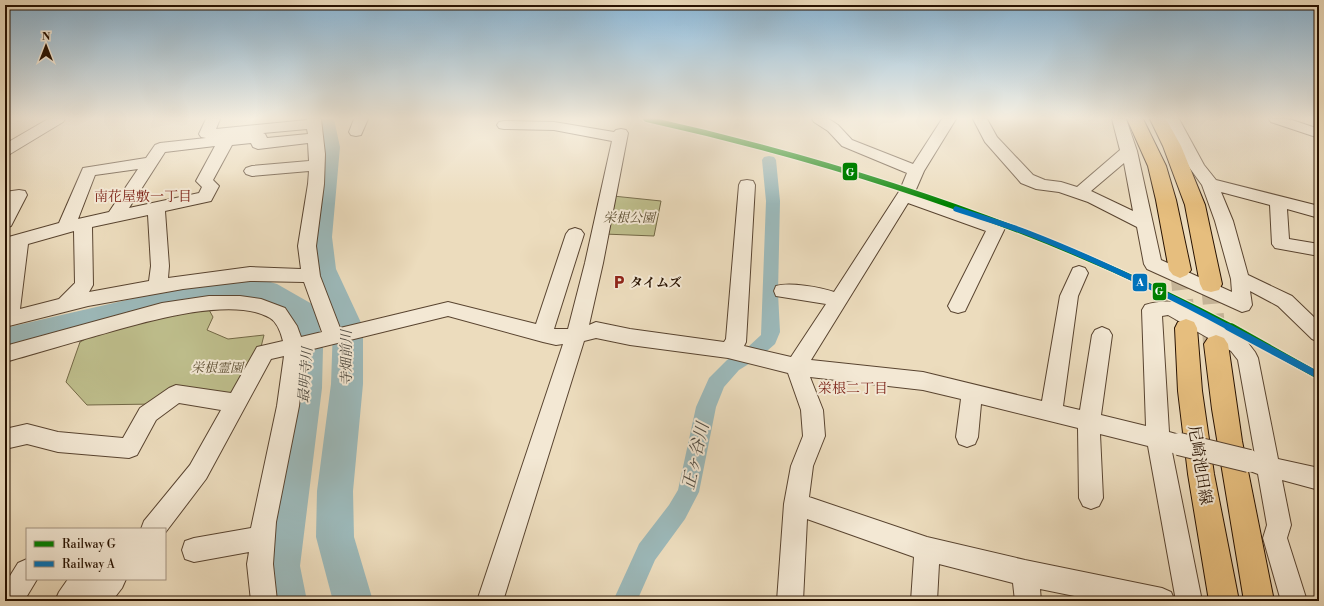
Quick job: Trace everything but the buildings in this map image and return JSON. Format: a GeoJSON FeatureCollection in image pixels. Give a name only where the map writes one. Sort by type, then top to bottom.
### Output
{"type":"FeatureCollection","features":[{"type":"Feature","properties":{"kind":"main road"},"geometry":{"type":"LineString","coordinates":[[1149,147],[1157,166],[1180,270]]}},
{"type":"Feature","properties":{"kind":"main road"},"geometry":{"type":"LineString","coordinates":[[1172,147],[1195,205],[1211,284]]}},
{"type":"Feature","properties":{"kind":"main road","name":"尼崎池田線"},"geometry":{"type":"LineString","coordinates":[[1186,328],[1190,391],[1201,474],[1224,601]]}},
{"type":"Feature","properties":{"kind":"main road"},"geometry":{"type":"LineString","coordinates":[[1216,344],[1222,398],[1233,464],[1260,601]]}},
{"type":"Feature","properties":{"kind":"street"},"geometry":{"type":"LineString","coordinates":[[116,216],[160,148],[167,147]]}},
{"type":"Feature","properties":{"kind":"street"},"geometry":{"type":"LineString","coordinates":[[223,147],[204,181],[211,186],[205,197],[75,225],[12,242],[7,320],[65,305],[183,282],[250,274],[311,276]]}},
{"type":"Feature","properties":{"kind":"street"},"geometry":{"type":"LineString","coordinates":[[316,147],[316,184],[307,246],[311,276],[342,335]]}},
{"type":"Feature","properties":{"kind":"street"},"geometry":{"type":"LineString","coordinates":[[490,601],[576,336],[594,263],[619,147]]}},
{"type":"Feature","properties":{"kind":"street"},"geometry":{"type":"LineString","coordinates":[[857,147],[916,171]]}},
{"type":"Feature","properties":{"kind":"street"},"geometry":{"type":"LineString","coordinates":[[796,367],[903,196],[916,171],[931,147]]}},
{"type":"Feature","properties":{"kind":"street"},"geometry":{"type":"LineString","coordinates":[[997,147],[1008,161],[1027,179],[1042,185],[1061,187],[1094,198],[1144,224]]}},
{"type":"Feature","properties":{"kind":"street"},"geometry":{"type":"LineString","coordinates":[[1128,147],[1152,264],[1242,305],[1240,279],[1224,221],[1210,184],[1198,167],[1187,147]]}},
{"type":"Feature","properties":{"kind":"street"},"geometry":{"type":"LineString","coordinates":[[1079,193],[1129,151]]}},
{"type":"Feature","properties":{"kind":"street"},"geometry":{"type":"LineString","coordinates":[[65,305],[84,285],[75,225],[88,171],[151,162]]}},
{"type":"Feature","properties":{"kind":"street"},"geometry":{"type":"LineString","coordinates":[[252,171],[316,165]]}},
{"type":"Feature","properties":{"kind":"street"},"geometry":{"type":"LineString","coordinates":[[1210,184],[1319,212]]}},
{"type":"Feature","properties":{"kind":"street"},"geometry":{"type":"LineString","coordinates":[[740,352],[736,342],[747,185]]}},
{"type":"Feature","properties":{"kind":"street"},"geometry":{"type":"LineString","coordinates":[[5,197],[19,195],[5,222]]}},
{"type":"Feature","properties":{"kind":"street"},"geometry":{"type":"LineString","coordinates":[[903,196],[942,208],[996,228],[958,306]]}},
{"type":"Feature","properties":{"kind":"street"},"geometry":{"type":"LineString","coordinates":[[1278,202],[1281,244],[1319,250]]}},
{"type":"Feature","properties":{"kind":"street"},"geometry":{"type":"LineString","coordinates":[[156,207],[160,266],[158,286]]}},
{"type":"Feature","properties":{"kind":"street"},"geometry":{"type":"LineString","coordinates":[[543,334],[575,234]]}},
{"type":"Feature","properties":{"kind":"street"},"geometry":{"type":"LineString","coordinates":[[1051,413],[1069,296],[1079,273]]}},
{"type":"Feature","properties":{"kind":"street"},"geometry":{"type":"LineString","coordinates":[[1240,279],[1285,301],[1319,334]]}},
{"type":"Feature","properties":{"kind":"street"},"geometry":{"type":"LineString","coordinates":[[783,291],[824,296],[838,301]]}},
{"type":"Feature","properties":{"kind":"street"},"geometry":{"type":"LineString","coordinates":[[5,354],[162,310],[209,303],[240,303],[261,306],[278,313],[297,345],[290,392],[264,522],[260,564],[264,601]]}},
{"type":"Feature","properties":{"kind":"street"},"geometry":{"type":"LineString","coordinates":[[1189,601],[1152,310],[1170,308],[1238,345],[1248,358],[1259,464],[1279,525],[1275,538],[1294,601]]}},
{"type":"Feature","properties":{"kind":"street"},"geometry":{"type":"LineString","coordinates":[[154,528],[198,472],[264,353],[448,309],[556,337],[576,336],[596,330],[630,337],[740,352],[796,367],[923,381],[1319,479]]}},
{"type":"Feature","properties":{"kind":"street"},"geometry":{"type":"LineString","coordinates":[[1091,498],[1089,422],[1102,335]]}},
{"type":"Feature","properties":{"kind":"street"},"geometry":{"type":"LineString","coordinates":[[790,601],[796,504],[802,466],[814,436],[812,410],[796,367]]}},
{"type":"Feature","properties":{"kind":"street"},"geometry":{"type":"LineString","coordinates":[[967,437],[972,393]]}},
{"type":"Feature","properties":{"kind":"street"},"geometry":{"type":"LineString","coordinates":[[5,439],[27,434],[58,442],[129,448],[148,414],[176,394],[236,403]]}},
{"type":"Feature","properties":{"kind":"street"},"geometry":{"type":"LineString","coordinates":[[796,504],[927,549],[1026,573],[1108,596],[1162,601]]}},
{"type":"Feature","properties":{"kind":"street"},"geometry":{"type":"LineString","coordinates":[[194,550],[262,538]]}},
{"type":"Feature","properties":{"kind":"street"},"geometry":{"type":"LineString","coordinates":[[924,601],[927,549]]}},
{"type":"Feature","properties":{"kind":"street"},"geometry":{"type":"LineString","coordinates":[[1026,573],[1028,601]]}},
{"type":"Feature","properties":{"kind":"street"},"geometry":{"type":"LineString","coordinates":[[9,601],[26,574]]}},
{"type":"Feature","properties":{"kind":"street"},"geometry":{"type":"LineString","coordinates":[[68,601],[83,580]]}},
{"type":"Feature","properties":{"kind":"street"},"geometry":{"type":"LineString","coordinates":[[96,601],[112,580]]}},
{"type":"Feature","properties":{"kind":"green space","name":"栄根公園"},"geometry":{"type":"Polygon","coordinates":[[[613,196],[661,201],[654,236],[604,234],[613,196]]]}},
{"type":"Feature","properties":{"kind":"green space","name":"栄根霊園"},"geometry":{"type":"Polygon","coordinates":[[[208,308],[213,317],[207,330],[228,339],[264,335],[260,351],[234,398],[157,404],[87,405],[66,382],[80,342],[95,334],[157,316],[208,308]]]}},
{"type":"Feature","properties":{"kind":"waterway","name":"寺畑前川"},"geometry":{"type":"LineString","coordinates":[[328,147],[319,237],[322,269],[348,327],[347,384],[335,491],[334,519],[335,537],[353,601]]}},
{"type":"Feature","properties":{"kind":"waterway","name":"正ヶ谷川"},"geometry":{"type":"LineString","coordinates":[[625,601],[647,552],[677,512],[688,492],[706,407],[716,383],[733,365],[754,352],[769,339],[771,332],[770,293],[773,201],[769,160]]}},
{"type":"Feature","properties":{"kind":"waterway","name":"最明寺川"},"geometry":{"type":"LineString","coordinates":[[5,340],[218,289],[267,291],[302,312],[308,348],[306,388],[281,566],[287,601]]}},
{"type":"Feature","properties":{"kind":"tunnel"},"geometry":{"type":"LineString","coordinates":[[1180,270],[1186,328]]}},
{"type":"Feature","properties":{"kind":"tunnel"},"geometry":{"type":"LineString","coordinates":[[1211,284],[1215,328]]}},
{"type":"Feature","properties":{"kind":"tunnel"},"geometry":{"type":"LineString","coordinates":[[1215,327],[1216,344]]}},
{"type":"Feature","properties":{"kind":"rail line","name":"G"},"geometry":{"type":"LineString","coordinates":[[766,147],[901,188],[1006,226],[1058,247],[1110,269],[1211,316],[1319,376]]}},
{"type":"Feature","properties":{"kind":"rail line","name":"A"},"geometry":{"type":"LineString","coordinates":[[956,209],[1030,234],[1103,265],[1211,317],[1316,374]]}},
{"type":"Feature","properties":{"kind":"place","name":"タイムズ"},"geometry":{"type":"Point","coordinates":[619,282]}},
{"type":"Feature","properties":{"kind":"district","name":"南花屋敷一丁目"},"geometry":{"type":"Point","coordinates":[143,196]}},
{"type":"Feature","properties":{"kind":"district","name":"栄根二丁目"},"geometry":{"type":"Point","coordinates":[853,388]}}]}
